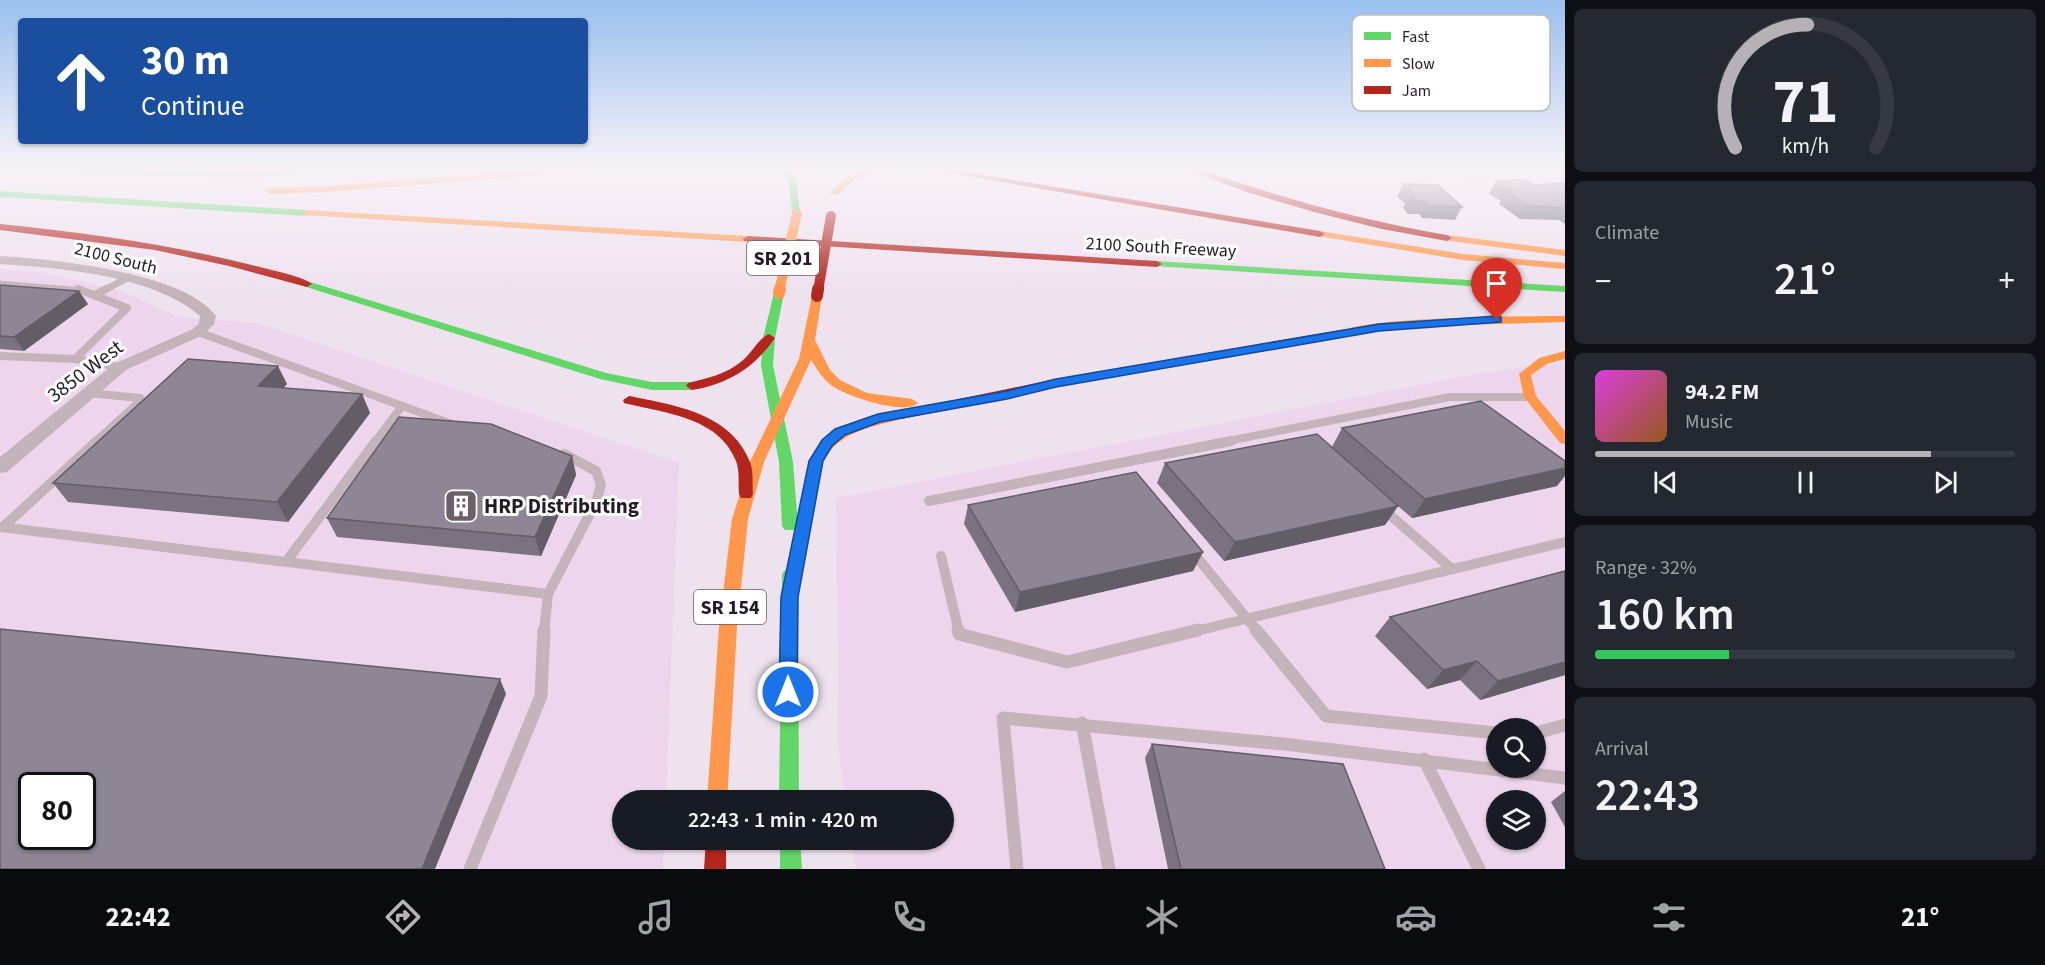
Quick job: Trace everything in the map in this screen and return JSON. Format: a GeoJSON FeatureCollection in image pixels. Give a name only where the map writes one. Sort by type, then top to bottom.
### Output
{"type":"FeatureCollection","features":[{"type":"Feature","properties":{"kind":"main road","name":"2100 South Freeway"},"geometry":{"type":"LineString","coordinates":[[283,210],[1565,289]]}},
{"type":"Feature","properties":{"kind":"main road"},"geometry":{"type":"LineString","coordinates":[[796,210],[797,214]]}},
{"type":"Feature","properties":{"kind":"main road","name":"SR 154"},"geometry":{"type":"LineString","coordinates":[[789,790],[789,486],[769,380],[769,338],[798,210]]}},
{"type":"Feature","properties":{"kind":"main road","name":"SR 154"},"geometry":{"type":"LineString","coordinates":[[718,790],[721,719],[739,528],[746,495],[762,450],[800,373],[810,342],[832,210]]}},
{"type":"Feature","properties":{"kind":"main road"},"geometry":{"type":"LineString","coordinates":[[1175,210],[1440,254],[1565,266]]}},
{"type":"Feature","properties":{"kind":"main road"},"geometry":{"type":"LineString","coordinates":[[1313,210],[1346,219],[1467,242],[1565,253]]}},
{"type":"Feature","properties":{"kind":"main road"},"geometry":{"type":"LineString","coordinates":[[0,214],[24,215]]}},
{"type":"Feature","properties":{"kind":"main road"},"geometry":{"type":"LineString","coordinates":[[0,228],[122,241],[254,268],[443,329],[630,382],[670,387],[708,382],[739,371],[757,357],[769,338]]}},
{"type":"Feature","properties":{"kind":"main road","name":"SR 201"},"geometry":{"type":"LineString","coordinates":[[772,258],[832,261]]}},
{"type":"Feature","properties":{"kind":"main road"},"geometry":{"type":"LineString","coordinates":[[810,342],[817,363],[833,381],[863,396],[888,402],[921,403],[1056,383],[1379,327],[1474,320],[1565,319]]}},
{"type":"Feature","properties":{"kind":"main road"},"geometry":{"type":"LineString","coordinates":[[443,329],[565,379]]}},
{"type":"Feature","properties":{"kind":"main road"},"geometry":{"type":"LineString","coordinates":[[1565,355],[1534,364],[1526,374],[1530,397],[1565,440]]}},
{"type":"Feature","properties":{"kind":"main road"},"geometry":{"type":"LineString","coordinates":[[790,597],[816,461],[833,437],[850,427],[878,418],[1007,395],[1056,383]]}},
{"type":"Feature","properties":{"kind":"main road"},"geometry":{"type":"LineString","coordinates":[[614,396],[687,415],[719,431],[742,458],[746,495]]}},
{"type":"Feature","properties":{"kind":"main road"},"geometry":{"type":"LineString","coordinates":[[715,869],[716,850]]}},
{"type":"Feature","properties":{"kind":"main road"},"geometry":{"type":"LineString","coordinates":[[790,850],[791,869]]}},
{"type":"Feature","properties":{"kind":"street","name":"2100 South"},"geometry":{"type":"LineString","coordinates":[[0,260],[66,265],[129,277],[172,293],[204,310],[208,316],[202,328]]}},
{"type":"Feature","properties":{"kind":"street","name":"3850 West"},"geometry":{"type":"LineString","coordinates":[[0,467],[120,367],[202,328]]}},
{"type":"Feature","properties":{"kind":"lane"},"geometry":{"type":"LineString","coordinates":[[95,295],[129,277]]}},
{"type":"Feature","properties":{"kind":"lane"},"geometry":{"type":"LineString","coordinates":[[0,284],[76,290],[127,308],[75,359]]}},
{"type":"Feature","properties":{"kind":"lane"},"geometry":{"type":"LineString","coordinates":[[202,328],[462,428]]}},
{"type":"Feature","properties":{"kind":"lane"},"geometry":{"type":"LineString","coordinates":[[0,356],[75,359],[120,367]]}},
{"type":"Feature","properties":{"kind":"lane"},"geometry":{"type":"LineString","coordinates":[[1,527],[138,403],[140,398],[88,393]]}},
{"type":"Feature","properties":{"kind":"lane"},"geometry":{"type":"LineString","coordinates":[[929,501],[1450,397],[1530,397]]}},
{"type":"Feature","properties":{"kind":"lane"},"geometry":{"type":"LineString","coordinates":[[286,562],[402,406]]}},
{"type":"Feature","properties":{"kind":"lane"},"geometry":{"type":"LineString","coordinates":[[1291,428],[1300,436]]}},
{"type":"Feature","properties":{"kind":"lane"},"geometry":{"type":"LineString","coordinates":[[470,869],[541,696],[542,651],[548,594],[596,502],[601,485],[596,471],[556,450]]}},
{"type":"Feature","properties":{"kind":"lane"},"geometry":{"type":"LineString","coordinates":[[1118,463],[1126,472]]}},
{"type":"Feature","properties":{"kind":"lane"},"geometry":{"type":"LineString","coordinates":[[1372,499],[1452,569]]}},
{"type":"Feature","properties":{"kind":"lane"},"geometry":{"type":"LineString","coordinates":[[1,527],[548,594]]}},
{"type":"Feature","properties":{"kind":"lane"},"geometry":{"type":"LineString","coordinates":[[941,556],[959,634],[1067,662],[1565,542]]}},
{"type":"Feature","properties":{"kind":"lane"},"geometry":{"type":"LineString","coordinates":[[1187,546],[1326,716],[1486,732]]}},
{"type":"Feature","properties":{"kind":"lane"},"geometry":{"type":"LineString","coordinates":[[1017,869],[1003,718],[1082,723],[1424,759],[1565,778]]}},
{"type":"Feature","properties":{"kind":"lane"},"geometry":{"type":"LineString","coordinates":[[1082,723],[1109,869]]}},
{"type":"Feature","properties":{"kind":"lane"},"geometry":{"type":"LineString","coordinates":[[1546,731],[1565,725]]}},
{"type":"Feature","properties":{"kind":"lane"},"geometry":{"type":"LineString","coordinates":[[1424,759],[1479,869]]}},
{"type":"Feature","properties":{"kind":"shaded area"},"geometry":{"type":"Polygon","coordinates":[[[0,269],[41,272],[122,291],[179,317],[257,323],[679,463],[666,790],[612,790],[612,850],[664,850],[663,869],[0,869],[0,269]]]}},
{"type":"Feature","properties":{"kind":"shaded area"},"geometry":{"type":"Polygon","coordinates":[[[1565,362],[1565,869],[856,869],[853,850],[954,850],[954,790],[844,790],[839,757],[836,498],[1480,373],[1565,362]]]}},
{"type":"Feature","properties":{"kind":"building"},"geometry":{"type":"Polygon","coordinates":[[[0,285],[79,291],[14,337],[0,336],[0,285]]]}},
{"type":"Feature","properties":{"kind":"building"},"geometry":{"type":"Polygon","coordinates":[[[188,359],[278,366],[258,386],[362,394],[277,502],[53,483],[188,359]]]}},
{"type":"Feature","properties":{"kind":"building"},"geometry":{"type":"Polygon","coordinates":[[[1481,401],[1565,461],[1565,468],[1425,499],[1342,428],[1481,401]]]}},
{"type":"Feature","properties":{"kind":"building","name":"HRP Distributing"},"geometry":{"type":"Polygon","coordinates":[[[399,417],[491,424],[572,456],[535,537],[327,518],[399,417]]]}},
{"type":"Feature","properties":{"kind":"building"},"geometry":{"type":"Polygon","coordinates":[[[1317,434],[1398,506],[1235,542],[1165,463],[1317,434]]]}},
{"type":"Feature","properties":{"kind":"building"},"geometry":{"type":"Polygon","coordinates":[[[1136,472],[1203,552],[1020,592],[968,505],[1136,472]]]}},
{"type":"Feature","properties":{"kind":"building"},"geometry":{"type":"Polygon","coordinates":[[[1565,571],[1565,662],[1498,681],[1477,661],[1443,670],[1390,617],[1565,571]]]}},
{"type":"Feature","properties":{"kind":"building"},"geometry":{"type":"Polygon","coordinates":[[[0,629],[500,679],[422,869],[0,869],[0,629]]]}},
{"type":"Feature","properties":{"kind":"building"},"geometry":{"type":"Polygon","coordinates":[[[1152,744],[1343,764],[1385,869],[1181,869],[1152,744]]]}},
{"type":"Feature","properties":{"kind":"traffic: fast"},"geometry":{"type":"LineString","coordinates":[[250,210],[306,213]]}},
{"type":"Feature","properties":{"kind":"traffic: fast"},"geometry":{"type":"LineString","coordinates":[[796,210],[797,214]]}},
{"type":"Feature","properties":{"kind":"traffic: fast"},"geometry":{"type":"LineString","coordinates":[[1157,264],[1565,289]]}},
{"type":"Feature","properties":{"kind":"traffic: fast"},"geometry":{"type":"LineString","coordinates":[[307,284],[604,376],[652,386],[692,386]]}},
{"type":"Feature","properties":{"kind":"traffic: fast"},"geometry":{"type":"LineString","coordinates":[[779,293],[769,338],[767,365],[786,462],[790,526]]}},
{"type":"Feature","properties":{"kind":"traffic: fast"},"geometry":{"type":"LineString","coordinates":[[789,790],[790,575]]}},
{"type":"Feature","properties":{"kind":"traffic: fast"},"geometry":{"type":"LineString","coordinates":[[790,850],[791,869]]}},
{"type":"Feature","properties":{"kind":"traffic: slow"},"geometry":{"type":"LineString","coordinates":[[306,213],[748,239]]}},
{"type":"Feature","properties":{"kind":"traffic: slow"},"geometry":{"type":"LineString","coordinates":[[779,293],[797,214]]}},
{"type":"Feature","properties":{"kind":"traffic: slow"},"geometry":{"type":"LineString","coordinates":[[1320,234],[1463,257],[1565,266]]}},
{"type":"Feature","properties":{"kind":"traffic: slow"},"geometry":{"type":"LineString","coordinates":[[1447,238],[1565,253]]}},
{"type":"Feature","properties":{"kind":"traffic: slow"},"geometry":{"type":"LineString","coordinates":[[718,790],[728,627],[740,519],[757,462],[805,359],[817,296]]}},
{"type":"Feature","properties":{"kind":"traffic: slow"},"geometry":{"type":"LineString","coordinates":[[1347,332],[1428,323],[1565,319]]}},
{"type":"Feature","properties":{"kind":"traffic: slow"},"geometry":{"type":"LineString","coordinates":[[810,342],[816,359],[836,383],[863,396],[878,400],[912,403]]}},
{"type":"Feature","properties":{"kind":"traffic: slow"},"geometry":{"type":"LineString","coordinates":[[1565,355],[1543,361],[1525,374],[1530,397],[1565,440]]}},
{"type":"Feature","properties":{"kind":"traffic: slow"},"geometry":{"type":"LineString","coordinates":[[790,597],[816,461],[823,449],[842,433],[863,423],[901,415]]}},
{"type":"Feature","properties":{"kind":"traffic: jam"},"geometry":{"type":"LineString","coordinates":[[1174,210],[1320,234]]}},
{"type":"Feature","properties":{"kind":"traffic: jam"},"geometry":{"type":"LineString","coordinates":[[1315,210],[1382,226],[1447,238]]}},
{"type":"Feature","properties":{"kind":"traffic: jam"},"geometry":{"type":"LineString","coordinates":[[817,296],[831,216]]}},
{"type":"Feature","properties":{"kind":"traffic: jam"},"geometry":{"type":"LineString","coordinates":[[0,227],[79,236],[193,254],[307,284]]}},
{"type":"Feature","properties":{"kind":"traffic: jam"},"geometry":{"type":"LineString","coordinates":[[748,239],[1157,264]]}},
{"type":"Feature","properties":{"kind":"traffic: jam"},"geometry":{"type":"LineString","coordinates":[[901,415],[1056,383],[1347,332]]}},
{"type":"Feature","properties":{"kind":"traffic: jam"},"geometry":{"type":"LineString","coordinates":[[692,386],[715,381],[736,371],[754,357],[769,338]]}},
{"type":"Feature","properties":{"kind":"traffic: jam"},"geometry":{"type":"LineString","coordinates":[[629,400],[679,411],[695,417],[724,434],[735,446],[743,462],[746,494]]}},
{"type":"Feature","properties":{"kind":"traffic: jam"},"geometry":{"type":"LineString","coordinates":[[715,869],[716,850]]}},
{"type":"Feature","properties":{"kind":"place","name":"HRP Distributing"},"geometry":{"type":"Point","coordinates":[461,506]}},
{"type":"Feature","properties":{"kind":"route"},"geometry":{"type":"LineString","coordinates":[[788,692],[790,597],[816,461],[827,443],[840,432],[878,418],[1007,395],[1056,383],[1379,327],[1497,320]]}}]}
